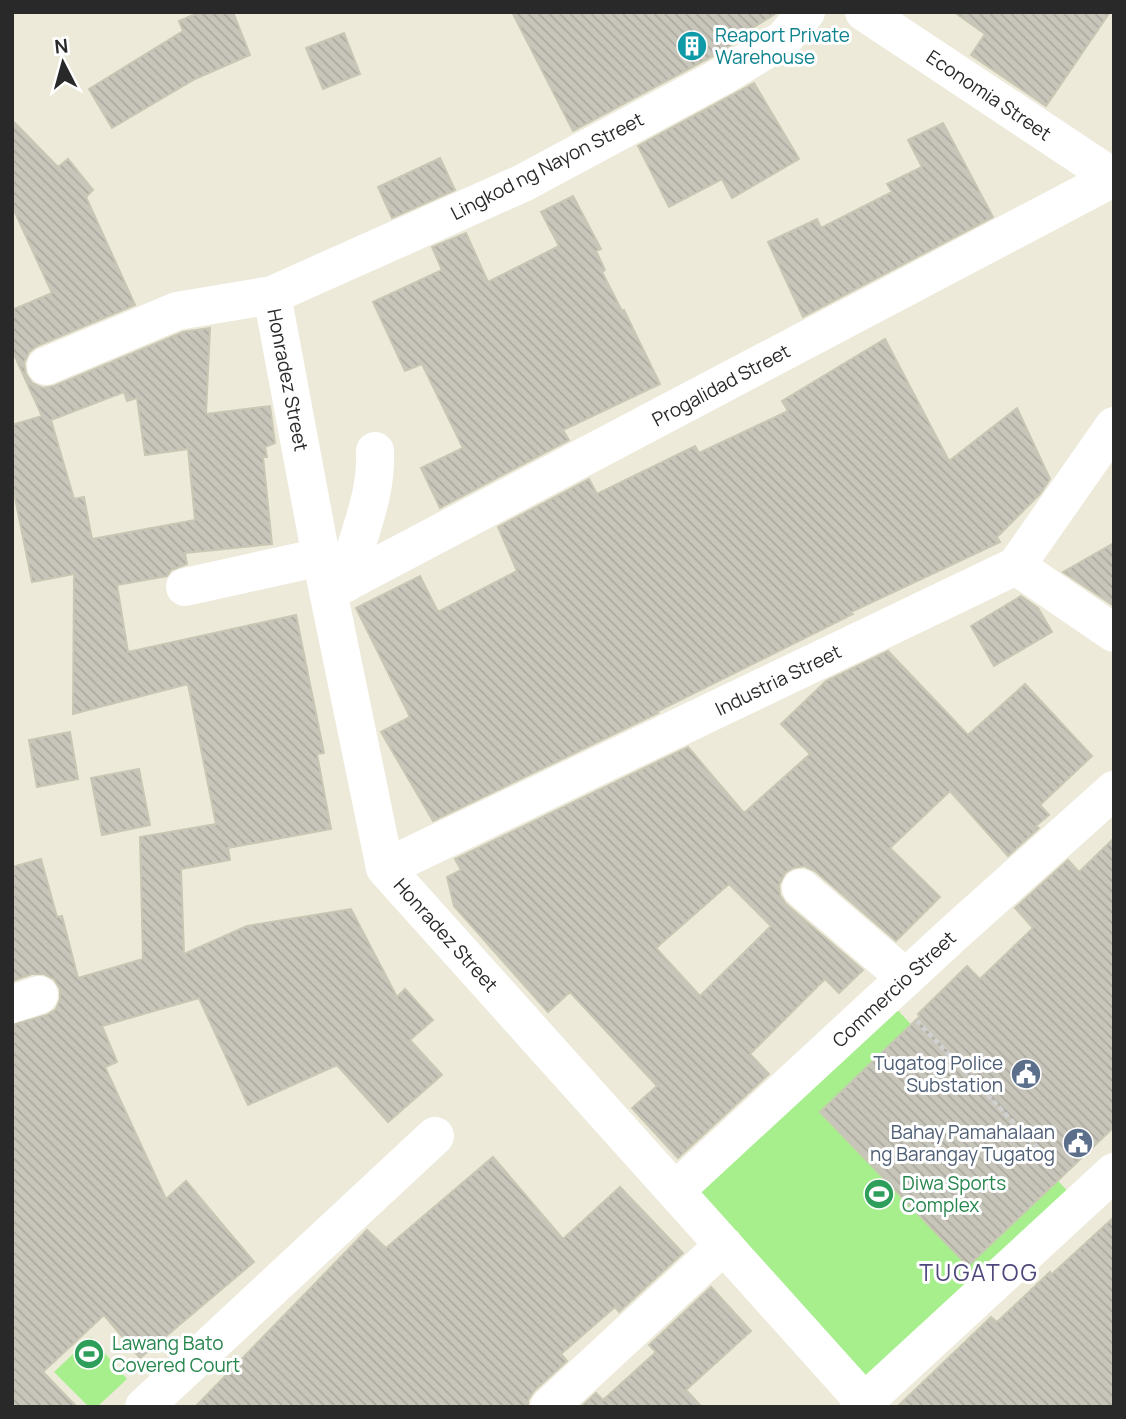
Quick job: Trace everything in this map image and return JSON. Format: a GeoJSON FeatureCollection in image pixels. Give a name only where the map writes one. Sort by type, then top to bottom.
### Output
{"type":"FeatureCollection","features":[{"type":"Feature","properties":{"kind":"street","name":"Lingkod ng Nayon Street"},"geometry":{"type":"LineString","coordinates":[[46,366],[177,311],[272,295],[523,183],[726,74],[784,38],[806,12]]}},
{"type":"Feature","properties":{"kind":"street","name":"Economia Street"},"geometry":{"type":"LineString","coordinates":[[864,12],[1113,178]]}},
{"type":"Feature","properties":{"kind":"street","name":"Progalidad Street"},"geometry":{"type":"LineString","coordinates":[[185,587],[332,577],[1113,178]]}},
{"type":"Feature","properties":{"kind":"street","name":"Honradez Street"},"geometry":{"type":"LineString","coordinates":[[272,295],[332,577],[385,868],[676,1190],[864,1405]]}},
{"type":"Feature","properties":{"kind":"street","name":"Industria Street"},"geometry":{"type":"LineString","coordinates":[[385,868],[1016,566],[1114,426]]}},
{"type":"Feature","properties":{"kind":"street"},"geometry":{"type":"LineString","coordinates":[[332,577],[351,558],[365,523],[376,473],[375,451]]}},
{"type":"Feature","properties":{"kind":"street"},"geometry":{"type":"LineString","coordinates":[[1016,566],[1114,633]]}},
{"type":"Feature","properties":{"kind":"street","name":"Commercio Street"},"geometry":{"type":"LineString","coordinates":[[676,1190],[897,985],[1114,790]]}},
{"type":"Feature","properties":{"kind":"street"},"geometry":{"type":"LineString","coordinates":[[801,888],[897,985]]}},
{"type":"Feature","properties":{"kind":"street"},"geometry":{"type":"LineString","coordinates":[[144,1407],[435,1136]]}},
{"type":"Feature","properties":{"kind":"street"},"geometry":{"type":"LineString","coordinates":[[864,1405],[1114,1172]]}},
{"type":"Feature","properties":{"kind":"street"},"geometry":{"type":"LineString","coordinates":[[549,1407],[724,1245]]}},
{"type":"Feature","properties":{"kind":"path"},"geometry":{"type":"LineString","coordinates":[[897,985],[1086,1198]]}},
{"type":"Feature","properties":{"kind":"green space","name":"Diwa Sports Complex"},"geometry":{"type":"Polygon","coordinates":[[[889,1001],[1075,1199],[865,1394],[684,1189],[889,1001]]]}},
{"type":"Feature","properties":{"kind":"green space","name":"Lawang Bato Covered Court"},"geometry":{"type":"Polygon","coordinates":[[[91,1337],[127,1379],[97,1407],[89,1407],[54,1372],[91,1337]]]}},
{"type":"Feature","properties":{"kind":"building"},"geometry":{"type":"Polygon","coordinates":[[[200,12],[233,12],[250,55],[195,79],[112,128],[89,89],[183,31],[179,21],[200,12]]]}},
{"type":"Feature","properties":{"kind":"building"},"geometry":{"type":"Polygon","coordinates":[[[512,12],[778,12],[730,42],[731,45],[715,55],[573,131],[512,12]]]}},
{"type":"Feature","properties":{"kind":"building"},"geometry":{"type":"Polygon","coordinates":[[[954,12],[1110,12],[1046,106],[971,55],[985,34],[954,12]]]}},
{"type":"Feature","properties":{"kind":"building"},"geometry":{"type":"Polygon","coordinates":[[[344,33],[360,74],[323,89],[306,48],[344,33]]]}},
{"type":"Feature","properties":{"kind":"building"},"geometry":{"type":"Polygon","coordinates":[[[754,83],[799,159],[732,198],[722,179],[669,207],[638,146],[754,83]]]}},
{"type":"Feature","properties":{"kind":"building"},"geometry":{"type":"Polygon","coordinates":[[[12,120],[58,167],[68,159],[93,190],[86,197],[135,305],[37,346],[29,352],[24,363],[26,374],[32,383],[43,388],[54,386],[183,332],[210,328],[206,414],[270,406],[275,443],[265,447],[267,457],[263,457],[272,544],[185,553],[187,564],[171,570],[167,576],[117,585],[128,652],[296,615],[324,753],[317,754],[331,829],[228,848],[230,860],[181,869],[184,954],[247,926],[351,909],[397,997],[405,989],[433,1020],[410,1040],[442,1075],[388,1122],[337,1065],[248,1105],[199,998],[102,1026],[117,1062],[105,1067],[166,1199],[186,1181],[254,1262],[140,1358],[104,1315],[43,1372],[77,1407],[12,1407],[12,1025],[47,1015],[56,1009],[60,989],[54,979],[44,974],[32,974],[12,981],[12,867],[41,859],[57,917],[62,916],[78,978],[143,959],[140,837],[216,824],[188,684],[73,714],[74,574],[32,582],[12,483],[12,425],[42,416],[12,350],[12,310],[52,293],[12,206],[12,120]],[[124,392],[51,420],[74,499],[84,497],[92,539],[195,520],[188,449],[145,455],[137,398],[127,401],[124,392]]]}},
{"type":"Feature","properties":{"kind":"building"},"geometry":{"type":"Polygon","coordinates":[[[943,123],[993,217],[803,317],[768,242],[817,219],[821,228],[892,192],[887,184],[922,167],[908,140],[943,123]]]}},
{"type":"Feature","properties":{"kind":"building"},"geometry":{"type":"Polygon","coordinates":[[[440,158],[455,190],[392,218],[378,187],[440,158]]]}},
{"type":"Feature","properties":{"kind":"building"},"geometry":{"type":"Polygon","coordinates":[[[573,196],[601,249],[596,251],[605,270],[602,272],[660,384],[563,430],[569,440],[440,508],[421,468],[463,448],[422,364],[405,371],[373,302],[442,270],[432,247],[466,233],[488,282],[559,246],[541,212],[573,196]]]}},
{"type":"Feature","properties":{"kind":"building"},"geometry":{"type":"Polygon","coordinates":[[[885,339],[949,461],[1017,408],[1050,479],[1040,494],[997,537],[1000,542],[851,612],[853,614],[656,712],[658,713],[433,821],[381,732],[410,717],[356,608],[420,576],[438,612],[517,571],[498,527],[589,479],[597,494],[695,446],[699,453],[788,411],[782,401],[885,339]]]}},
{"type":"Feature","properties":{"kind":"building"},"geometry":{"type":"Polygon","coordinates":[[[1114,543],[1114,606],[1063,572],[1114,543]]]}},
{"type":"Feature","properties":{"kind":"building"},"geometry":{"type":"Polygon","coordinates":[[[1021,596],[1038,608],[1052,632],[994,666],[971,626],[1021,596]]]}},
{"type":"Feature","properties":{"kind":"building"},"geometry":{"type":"Polygon","coordinates":[[[888,651],[968,735],[1025,684],[1092,756],[1040,805],[1049,815],[1036,826],[1039,828],[1008,856],[950,791],[890,848],[940,897],[896,941],[815,871],[804,866],[785,873],[779,885],[780,895],[786,904],[863,970],[839,993],[825,979],[750,1054],[769,1074],[678,1158],[632,1108],[657,1086],[570,992],[548,1012],[454,906],[447,877],[461,870],[455,859],[688,747],[744,813],[810,754],[781,724],[826,681],[888,651]],[[729,884],[656,948],[700,996],[771,926],[729,884]]]}},
{"type":"Feature","properties":{"kind":"building"},"geometry":{"type":"Polygon","coordinates":[[[70,732],[78,779],[37,787],[29,740],[70,732]]]}},
{"type":"Feature","properties":{"kind":"building"},"geometry":{"type":"Polygon","coordinates":[[[139,769],[150,825],[102,835],[91,778],[139,769]]]}},
{"type":"Feature","properties":{"kind":"building"},"geometry":{"type":"Polygon","coordinates":[[[1114,838],[1114,1127],[968,1266],[820,1112],[920,1016],[918,1014],[967,966],[980,979],[1033,928],[1015,908],[1068,860],[1079,872],[1114,838]]]}},
{"type":"Feature","properties":{"kind":"building"},"geometry":{"type":"Polygon","coordinates":[[[493,1157],[563,1239],[620,1187],[683,1253],[619,1312],[615,1307],[561,1354],[567,1361],[534,1391],[528,1400],[528,1407],[195,1407],[367,1230],[386,1248],[493,1157]]]}},
{"type":"Feature","properties":{"kind":"building"},"geometry":{"type":"Polygon","coordinates":[[[1114,1217],[1114,1407],[897,1407],[991,1317],[997,1322],[1114,1217]]]}},
{"type":"Feature","properties":{"kind":"building"},"geometry":{"type":"Polygon","coordinates":[[[711,1287],[751,1331],[686,1390],[702,1407],[581,1407],[596,1393],[603,1400],[656,1352],[649,1345],[711,1287]]]}},
{"type":"Feature","properties":{"kind":"place","name":"Reaport Private Warehouse"},"geometry":{"type":"Point","coordinates":[692,46]}},
{"type":"Feature","properties":{"kind":"place","name":"Tugatog Police Substation"},"geometry":{"type":"Point","coordinates":[1026,1074]}},
{"type":"Feature","properties":{"kind":"place","name":"Bahay Pamahalaan ng Barangay Tugatog"},"geometry":{"type":"Point","coordinates":[1078,1143]}},
{"type":"Feature","properties":{"kind":"place","name":"Diwa Sports Complex"},"geometry":{"type":"Point","coordinates":[879,1194]}},
{"type":"Feature","properties":{"kind":"place","name":"Lawang Bato Covered Court"},"geometry":{"type":"Point","coordinates":[89,1354]}},
{"type":"Feature","properties":{"kind":"district","name":"TUGATOG"},"geometry":{"type":"Point","coordinates":[979,1272]}}]}
